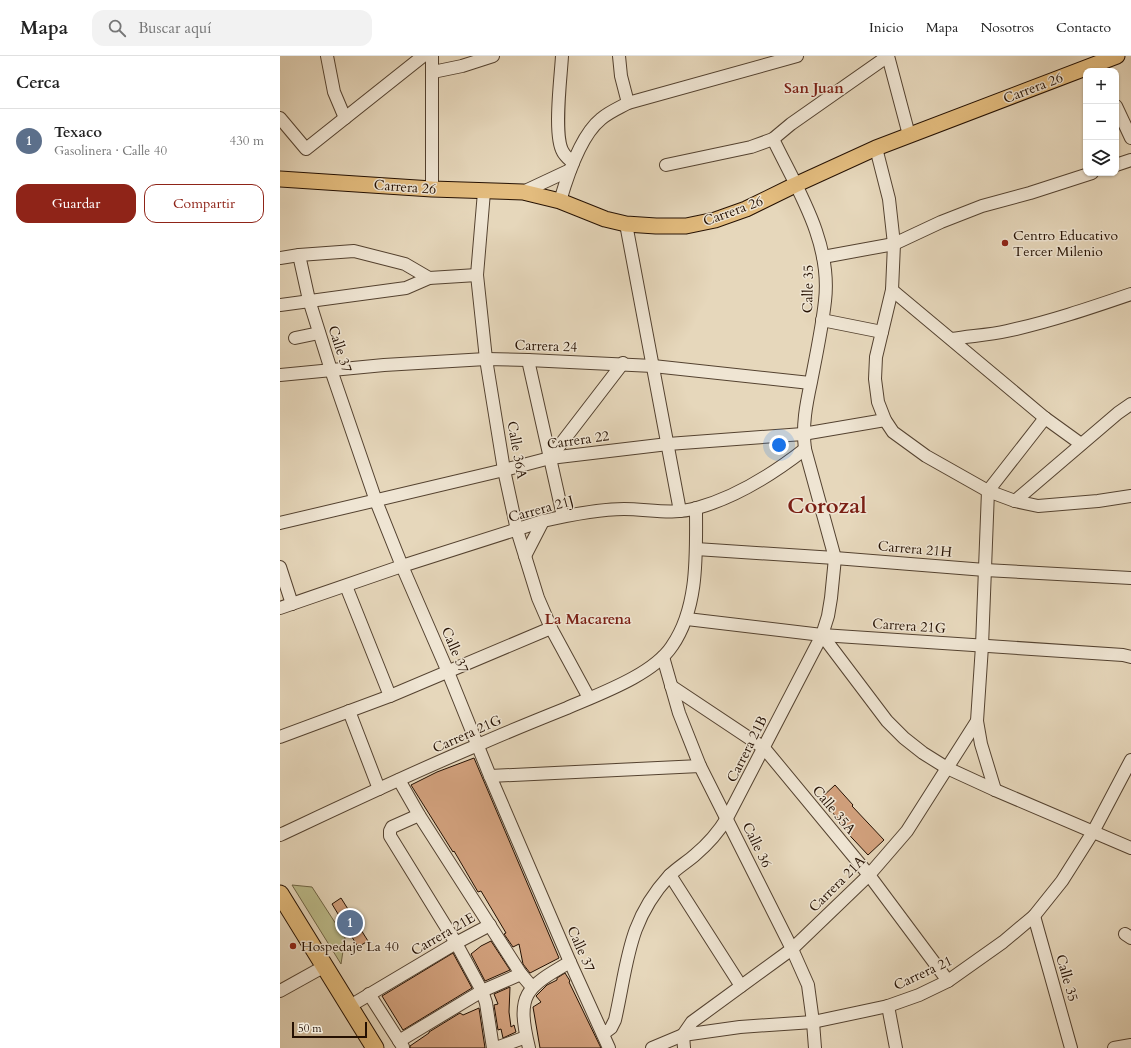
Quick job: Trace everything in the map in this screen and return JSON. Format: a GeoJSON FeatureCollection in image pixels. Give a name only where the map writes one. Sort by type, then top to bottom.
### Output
{"type":"FeatureCollection","features":[{"type":"Feature","properties":{"kind":"highway"},"geometry":{"type":"LineString","coordinates":[[280,894],[375,1048]]}},
{"type":"Feature","properties":{"kind":"main road","name":"Carrera 26"},"geometry":{"type":"LineString","coordinates":[[280,179],[484,192],[523,192],[560,201],[605,219],[626,224],[686,226],[715,220],[746,209],[876,148],[1117,56]]}},
{"type":"Feature","properties":{"kind":"street"},"geometry":{"type":"LineString","coordinates":[[327,56],[334,92],[345,118]]}},
{"type":"Feature","properties":{"kind":"street"},"geometry":{"type":"LineString","coordinates":[[280,118],[306,148],[424,56]]}},
{"type":"Feature","properties":{"kind":"street"},"geometry":{"type":"LineString","coordinates":[[432,56],[432,189]]}},
{"type":"Feature","properties":{"kind":"street"},"geometry":{"type":"LineString","coordinates":[[433,72],[462,66],[492,56]]}},
{"type":"Feature","properties":{"kind":"street"},"geometry":{"type":"LineString","coordinates":[[562,56],[558,104],[559,139],[562,151],[572,166]]}},
{"type":"Feature","properties":{"kind":"street"},"geometry":{"type":"LineString","coordinates":[[619,56],[621,76],[628,102]]}},
{"type":"Feature","properties":{"kind":"street"},"geometry":{"type":"LineString","coordinates":[[560,201],[572,166],[590,131],[600,119],[628,102],[797,56]]}},
{"type":"Feature","properties":{"kind":"street"},"geometry":{"type":"LineString","coordinates":[[666,165],[751,147],[773,138],[796,120],[888,56],[909,135]]}},
{"type":"Feature","properties":{"kind":"street"},"geometry":{"type":"LineString","coordinates":[[1119,112],[1131,138]]}},
{"type":"Feature","properties":{"kind":"street","name":"Calle 35"},"geometry":{"type":"LineString","coordinates":[[773,138],[810,214],[823,257],[826,281],[826,301],[804,414],[803,434],[805,449]]}},
{"type":"Feature","properties":{"kind":"street"},"geometry":{"type":"LineString","coordinates":[[876,148],[889,199],[894,244],[892,290],[876,357],[875,379],[878,402],[885,420],[893,432],[926,456],[988,491],[1016,501],[1038,506],[1098,501],[1131,496]]}},
{"type":"Feature","properties":{"kind":"street"},"geometry":{"type":"LineString","coordinates":[[1119,164],[1131,160]]}},
{"type":"Feature","properties":{"kind":"street"},"geometry":{"type":"LineString","coordinates":[[523,192],[572,166]]}},
{"type":"Feature","properties":{"kind":"street"},"geometry":{"type":"LineString","coordinates":[[823,257],[894,244],[941,222],[982,206],[1030,193],[1083,176]]}},
{"type":"Feature","properties":{"kind":"street","name":"Calle 36A"},"geometry":{"type":"LineString","coordinates":[[484,192],[477,275],[486,359],[504,470],[517,530],[538,598],[550,628],[589,698]]}},
{"type":"Feature","properties":{"kind":"street"},"geometry":{"type":"LineString","coordinates":[[626,224],[680,511]]}},
{"type":"Feature","properties":{"kind":"street"},"geometry":{"type":"LineString","coordinates":[[280,258],[354,251],[405,264],[429,278]]}},
{"type":"Feature","properties":{"kind":"street","name":"Calle 37"},"geometry":{"type":"LineString","coordinates":[[299,255],[309,300],[319,333],[376,500],[490,776],[570,962],[610,1048]]}},
{"type":"Feature","properties":{"kind":"street"},"geometry":{"type":"LineString","coordinates":[[280,305],[406,288],[429,278],[477,275]]}},
{"type":"Feature","properties":{"kind":"street"},"geometry":{"type":"LineString","coordinates":[[892,290],[1044,418],[1081,444]]}},
{"type":"Feature","properties":{"kind":"street"},"geometry":{"type":"LineString","coordinates":[[952,339],[1005,331],[1036,324],[1131,294]]}},
{"type":"Feature","properties":{"kind":"street"},"geometry":{"type":"LineString","coordinates":[[822,320],[882,332]]}},
{"type":"Feature","properties":{"kind":"street"},"geometry":{"type":"LineString","coordinates":[[295,338],[319,333]]}},
{"type":"Feature","properties":{"kind":"street","name":"Carrera 24"},"geometry":{"type":"LineString","coordinates":[[280,375],[384,365],[486,359],[653,366],[810,383]]}},
{"type":"Feature","properties":{"kind":"street"},"geometry":{"type":"LineString","coordinates":[[528,360],[563,516]]}},
{"type":"Feature","properties":{"kind":"street"},"geometry":{"type":"LineString","coordinates":[[550,458],[623,364]]}},
{"type":"Feature","properties":{"kind":"street"},"geometry":{"type":"LineString","coordinates":[[1016,501],[1081,444],[1131,404]]}},
{"type":"Feature","properties":{"kind":"street"},"geometry":{"type":"LineString","coordinates":[[988,491],[1044,418]]}},
{"type":"Feature","properties":{"kind":"street","name":"Carrera 22"},"geometry":{"type":"LineString","coordinates":[[280,524],[550,458],[668,444],[803,434],[885,420]]}},
{"type":"Feature","properties":{"kind":"street","name":"Carrera 21J"},"geometry":{"type":"LineString","coordinates":[[280,608],[402,566],[563,516],[624,509],[680,511],[696,508],[735,494],[756,483],[805,449]]}},
{"type":"Feature","properties":{"kind":"street","name":"Carrera 21B"},"geometry":{"type":"LineString","coordinates":[[603,1034],[611,1028],[614,1020],[626,963],[637,925],[655,893],[670,875],[707,845],[718,834],[822,635],[828,616],[835,558],[805,449]]}},
{"type":"Feature","properties":{"kind":"street","name":"Carrera 21A"},"geometry":{"type":"LineString","coordinates":[[988,491],[982,646],[977,721],[981,744],[995,790]]}},
{"type":"Feature","properties":{"kind":"street"},"geometry":{"type":"LineString","coordinates":[[663,657],[679,636],[687,619],[693,585],[696,549],[696,508]]}},
{"type":"Feature","properties":{"kind":"street"},"geometry":{"type":"LineString","coordinates":[[525,556],[543,521]]}},
{"type":"Feature","properties":{"kind":"street","name":"Carrera 21H"},"geometry":{"type":"LineString","coordinates":[[696,549],[984,570],[1131,578]]}},
{"type":"Feature","properties":{"kind":"street"},"geometry":{"type":"LineString","coordinates":[[280,566],[292,604]]}},
{"type":"Feature","properties":{"kind":"street"},"geometry":{"type":"LineString","coordinates":[[346,586],[390,696]]}},
{"type":"Feature","properties":{"kind":"street","name":"Carrera 21G"},"geometry":{"type":"LineString","coordinates":[[687,619],[822,635],[1123,655],[1131,657]]}},
{"type":"Feature","properties":{"kind":"street"},"geometry":{"type":"LineString","coordinates":[[280,736],[390,696],[550,628]]}},
{"type":"Feature","properties":{"kind":"street"},"geometry":{"type":"LineString","coordinates":[[822,635],[886,721],[918,750],[947,768],[1131,848]]}},
{"type":"Feature","properties":{"kind":"street","name":"Carrera 21G"},"geometry":{"type":"LineString","coordinates":[[280,835],[477,745],[625,682],[643,672],[663,657]]}},
{"type":"Feature","properties":{"kind":"street","name":"Calle 36"},"geometry":{"type":"LineString","coordinates":[[663,657],[679,713],[700,766],[792,948],[808,985],[815,1048]]}},
{"type":"Feature","properties":{"kind":"street","name":"Calle 35A"},"geometry":{"type":"LineString","coordinates":[[671,686],[764,748],[869,875],[948,981]]}},
{"type":"Feature","properties":{"kind":"street"},"geometry":{"type":"LineString","coordinates":[[349,711],[379,789]]}},
{"type":"Feature","properties":{"kind":"street","name":"Carrera 21A"},"geometry":{"type":"LineString","coordinates":[[682,1035],[692,1022],[792,948],[869,875],[907,831],[977,721]]}},
{"type":"Feature","properties":{"kind":"street","name":"Carrera 21"},"geometry":{"type":"LineString","coordinates":[[652,1048],[682,1035],[733,1028],[813,1022],[888,1006],[919,995],[948,981],[1003,942],[1034,916],[1062,881],[1093,832],[1131,760]]}},
{"type":"Feature","properties":{"kind":"street"},"geometry":{"type":"LineString","coordinates":[[490,776],[700,766]]}},
{"type":"Feature","properties":{"kind":"street"},"geometry":{"type":"LineString","coordinates":[[399,780],[521,974],[532,987]]}},
{"type":"Feature","properties":{"kind":"street"},"geometry":{"type":"LineString","coordinates":[[419,814],[392,827],[390,836],[456,943],[482,991],[486,1003],[494,1048],[528,1042],[523,1020],[523,1007],[526,996],[541,978],[570,962]]}},
{"type":"Feature","properties":{"kind":"street"},"geometry":{"type":"LineString","coordinates":[[670,875],[741,986]]}},
{"type":"Feature","properties":{"kind":"street","name":"Calle 35"},"geometry":{"type":"LineString","coordinates":[[1034,916],[1071,1048]]}},
{"type":"Feature","properties":{"kind":"street","name":"Carrera 21E"},"geometry":{"type":"LineString","coordinates":[[350,1006],[490,924]]}},
{"type":"Feature","properties":{"kind":"street"},"geometry":{"type":"LineString","coordinates":[[280,991],[325,966]]}},
{"type":"Feature","properties":{"kind":"street"},"geometry":{"type":"LineString","coordinates":[[369,994],[402,1044],[482,991],[521,974]]}},
{"type":"Feature","properties":{"kind":"street"},"geometry":{"type":"LineString","coordinates":[[888,1006],[896,1048]]}},
{"type":"Feature","properties":{"kind":"street"},"geometry":{"type":"LineString","coordinates":[[682,1035],[684,1048]]}},
{"type":"Feature","properties":{"kind":"street"},"geometry":{"type":"LineString","coordinates":[[1114,1048],[1131,1045]]}},
{"type":"Feature","properties":{"kind":"green space"},"geometry":{"type":"Polygon","coordinates":[[[292,885],[312,887],[345,938],[341,964],[292,885]]]}},
{"type":"Feature","properties":{"kind":"building"},"geometry":{"type":"Polygon","coordinates":[[[474,758],[559,958],[530,973],[523,964],[519,944],[513,947],[504,934],[506,933],[481,891],[478,892],[454,851],[453,852],[411,785],[437,772],[474,758]]]}},
{"type":"Feature","properties":{"kind":"building"},"geometry":{"type":"Polygon","coordinates":[[[835,785],[853,805],[852,806],[884,840],[868,855],[839,824],[841,822],[820,799],[835,785]]]}},
{"type":"Feature","properties":{"kind":"building"},"geometry":{"type":"Polygon","coordinates":[[[341,898],[368,941],[358,947],[332,904],[341,898]]]}},
{"type":"Feature","properties":{"kind":"building"},"geometry":{"type":"Polygon","coordinates":[[[491,941],[510,970],[485,981],[471,954],[481,946],[491,941]]]}},
{"type":"Feature","properties":{"kind":"building"},"geometry":{"type":"Polygon","coordinates":[[[453,953],[472,988],[403,1030],[382,996],[453,953]]]}},
{"type":"Feature","properties":{"kind":"building"},"geometry":{"type":"Polygon","coordinates":[[[565,973],[601,1048],[540,1048],[533,1007],[541,1002],[536,996],[547,985],[557,980],[557,978],[565,973]]]}},
{"type":"Feature","properties":{"kind":"building"},"geometry":{"type":"Polygon","coordinates":[[[510,987],[509,1012],[511,1027],[514,1025],[516,1032],[503,1038],[501,1029],[498,1030],[494,1005],[498,1004],[494,994],[510,987]]]}},
{"type":"Feature","properties":{"kind":"building"},"geometry":{"type":"Polygon","coordinates":[[[479,1008],[485,1048],[410,1048],[410,1046],[429,1032],[460,1013],[463,1015],[479,1008]]]}},
{"type":"Feature","properties":{"kind":"place","name":"Centro Educativo Tercer Milenio"},"geometry":{"type":"Point","coordinates":[1005,243]}},
{"type":"Feature","properties":{"kind":"place","name":"Texaco"},"geometry":{"type":"Point","coordinates":[350,923]}},
{"type":"Feature","properties":{"kind":"place","name":"Hospedaje La 40"},"geometry":{"type":"Point","coordinates":[293,946]}},
{"type":"Feature","properties":{"kind":"district","name":"San Juan"},"geometry":{"type":"Point","coordinates":[814,88]}},
{"type":"Feature","properties":{"kind":"district","name":"Corozal"},"geometry":{"type":"Point","coordinates":[827,506]}},
{"type":"Feature","properties":{"kind":"district","name":"La Macarena"},"geometry":{"type":"Point","coordinates":[588,619]}}]}
